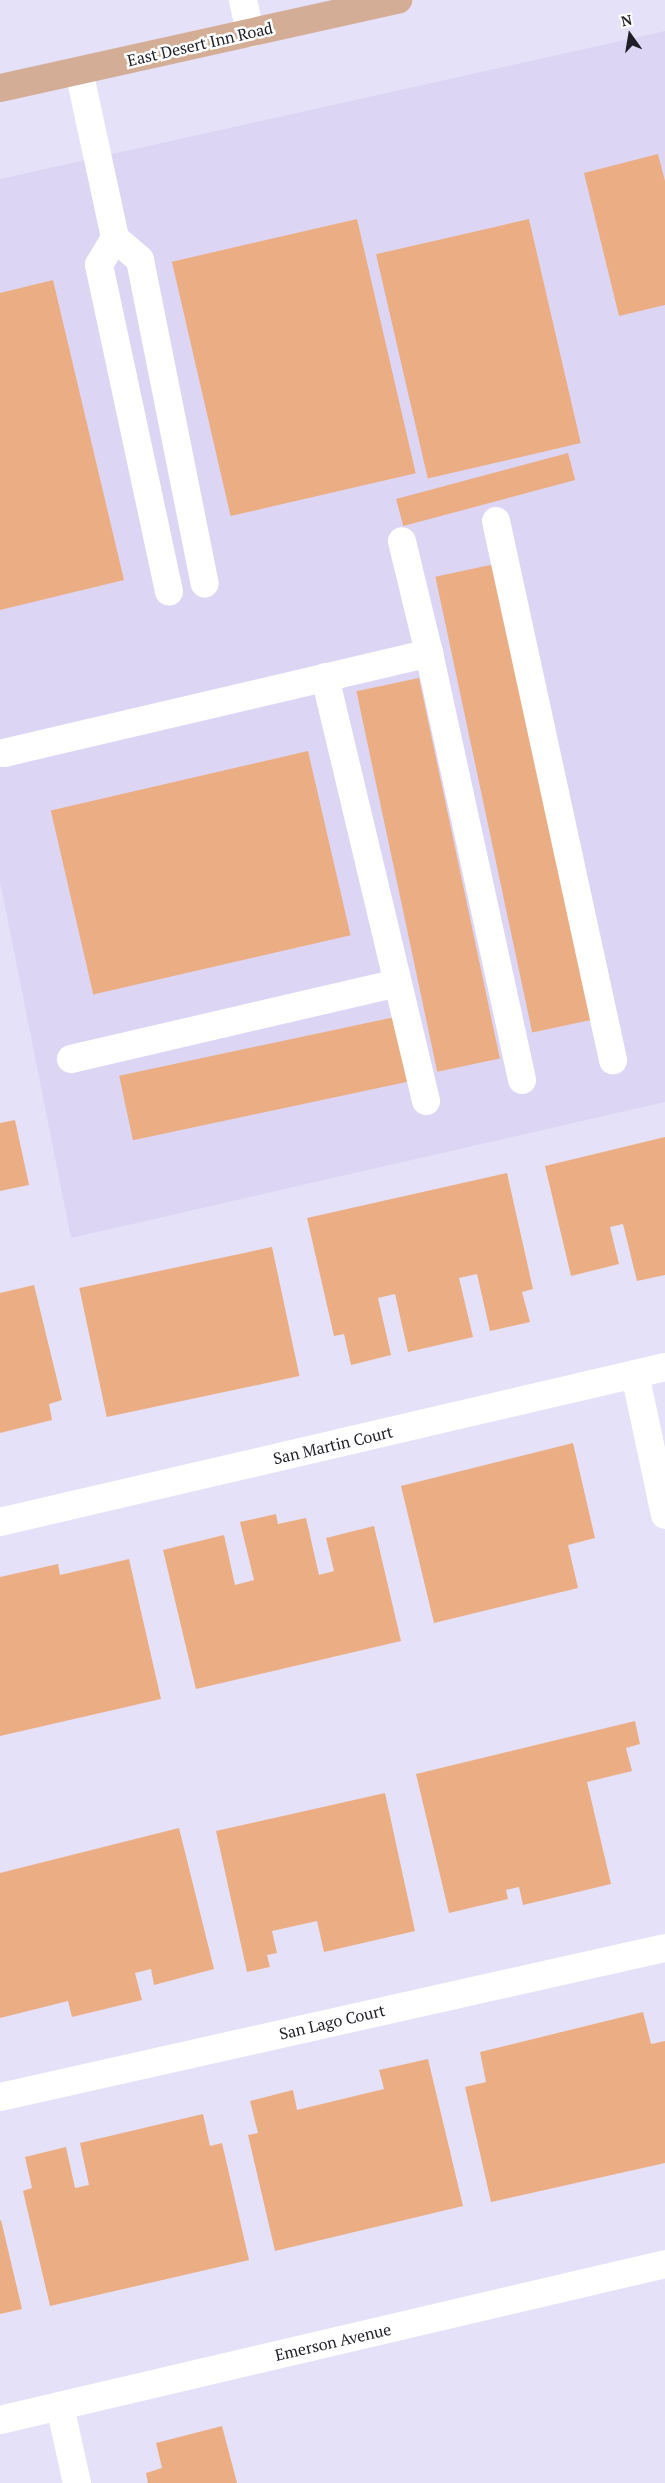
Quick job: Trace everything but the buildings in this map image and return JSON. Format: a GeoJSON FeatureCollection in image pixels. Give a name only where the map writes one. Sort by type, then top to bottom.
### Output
{"type":"FeatureCollection","features":[{"type":"Feature","properties":{"kind":"main road","name":"East Desert Inn Road"},"geometry":{"type":"LineString","coordinates":[[0,87],[398,0]]}},
{"type":"Feature","properties":{"kind":"street"},"geometry":{"type":"LineString","coordinates":[[243,0],[250,33]]}},
{"type":"Feature","properties":{"kind":"street"},"geometry":{"type":"LineString","coordinates":[[79,71],[114,238],[140,260],[204,584]]}},
{"type":"Feature","properties":{"kind":"street"},"geometry":{"type":"LineString","coordinates":[[114,238],[99,265],[169,592]]}},
{"type":"Feature","properties":{"kind":"street"},"geometry":{"type":"LineString","coordinates":[[496,521],[613,1060]]}},
{"type":"Feature","properties":{"kind":"street"},"geometry":{"type":"LineString","coordinates":[[402,541],[429,652],[522,1080]]}},
{"type":"Feature","properties":{"kind":"street"},"geometry":{"type":"LineString","coordinates":[[4,753],[429,652]]}},
{"type":"Feature","properties":{"kind":"street"},"geometry":{"type":"LineString","coordinates":[[325,677],[426,1101]]}},
{"type":"Feature","properties":{"kind":"street"},"geometry":{"type":"LineString","coordinates":[[71,1059],[397,983]]}},
{"type":"Feature","properties":{"kind":"street","name":"San Martin Court"},"geometry":{"type":"LineString","coordinates":[[0,1522],[665,1367]]}},
{"type":"Feature","properties":{"kind":"street"},"geometry":{"type":"LineString","coordinates":[[635,1374],[665,1515]]}},
{"type":"Feature","properties":{"kind":"street","name":"San Lago Court"},"geometry":{"type":"LineString","coordinates":[[0,2096],[665,1948]]}},
{"type":"Feature","properties":{"kind":"street","name":"Emerson Avenue"},"geometry":{"type":"LineString","coordinates":[[0,2420],[665,2264]]}},
{"type":"Feature","properties":{"kind":"street"},"geometry":{"type":"LineString","coordinates":[[60,2406],[76,2483]]}},
{"type":"Feature","properties":{"kind":"shaded area"},"geometry":{"type":"Polygon","coordinates":[[[665,31],[665,1102],[71,1238],[0,882],[0,179],[665,31]]]}}]}
